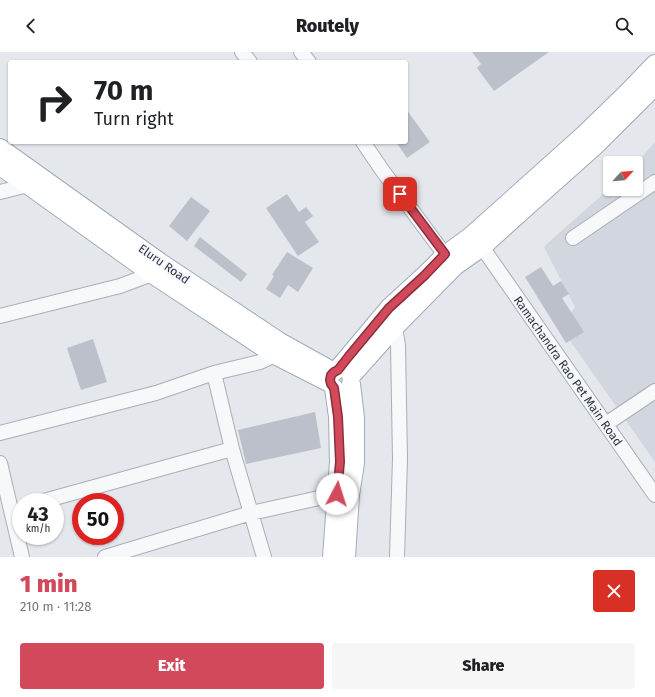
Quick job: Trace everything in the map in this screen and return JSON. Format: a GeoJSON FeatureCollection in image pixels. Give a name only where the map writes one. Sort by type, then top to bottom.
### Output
{"type":"FeatureCollection","features":[{"type":"Feature","properties":{"kind":"main road"},"geometry":{"type":"LineString","coordinates":[[340,379],[395,327],[455,266],[482,246],[588,141],[626,94],[655,64]]}},
{"type":"Feature","properties":{"kind":"main road"},"geometry":{"type":"LineString","coordinates":[[332,557],[340,462],[338,417],[340,379],[389,308],[424,276],[445,254],[471,236],[588,141],[637,105],[655,86]]}},
{"type":"Feature","properties":{"kind":"main road","name":"Eluru Road"},"geometry":{"type":"LineString","coordinates":[[0,148],[156,268],[275,356],[340,379]]}},
{"type":"Feature","properties":{"kind":"main road","name":"Eluru Road"},"geometry":{"type":"LineString","coordinates":[[0,166],[156,268],[340,379]]}},
{"type":"Feature","properties":{"kind":"main road"},"geometry":{"type":"LineString","coordinates":[[340,379],[355,418],[354,463],[350,495],[346,557]]}},
{"type":"Feature","properties":{"kind":"street"},"geometry":{"type":"LineString","coordinates":[[242,52],[248,60]]}},
{"type":"Feature","properties":{"kind":"street"},"geometry":{"type":"LineString","coordinates":[[301,52],[307,60]]}},
{"type":"Feature","properties":{"kind":"street"},"geometry":{"type":"LineString","coordinates":[[364,144],[445,254]]}},
{"type":"Feature","properties":{"kind":"street"},"geometry":{"type":"LineString","coordinates":[[573,238],[655,182]]}},
{"type":"Feature","properties":{"kind":"street"},"geometry":{"type":"LineString","coordinates":[[0,192],[28,185]]}},
{"type":"Feature","properties":{"kind":"street","name":"Ramachandra Rao Pet Main Road"},"geometry":{"type":"LineString","coordinates":[[482,246],[655,495]]}},
{"type":"Feature","properties":{"kind":"street"},"geometry":{"type":"LineString","coordinates":[[0,316],[120,286],[156,268]]}},
{"type":"Feature","properties":{"kind":"street"},"geometry":{"type":"LineString","coordinates":[[395,327],[398,345],[400,459],[397,557]]}},
{"type":"Feature","properties":{"kind":"street"},"geometry":{"type":"LineString","coordinates":[[0,434],[156,393],[214,373],[260,362],[275,356]]}},
{"type":"Feature","properties":{"kind":"street"},"geometry":{"type":"LineString","coordinates":[[214,373],[232,449],[264,557]]}},
{"type":"Feature","properties":{"kind":"street"},"geometry":{"type":"LineString","coordinates":[[606,424],[655,391]]}},
{"type":"Feature","properties":{"kind":"street"},"geometry":{"type":"LineString","coordinates":[[64,495],[232,449]]}},
{"type":"Feature","properties":{"kind":"street"},"geometry":{"type":"LineString","coordinates":[[0,463],[22,557]]}},
{"type":"Feature","properties":{"kind":"street"},"geometry":{"type":"LineString","coordinates":[[105,557],[251,513],[337,494]]}},
{"type":"Feature","properties":{"kind":"shaded area"},"geometry":{"type":"Polygon","coordinates":[[[655,142],[655,462],[561,328],[575,307],[544,247],[603,194],[603,196],[643,196],[643,156],[655,142]]]}},
{"type":"Feature","properties":{"kind":"building"},"geometry":{"type":"Polygon","coordinates":[[[472,52],[549,52],[494,91],[477,68],[481,64],[472,52]]]}},
{"type":"Feature","properties":{"kind":"building"},"geometry":{"type":"Polygon","coordinates":[[[408,112],[430,142],[407,158],[397,144],[408,144],[408,112]]]}},
{"type":"Feature","properties":{"kind":"building"},"geometry":{"type":"Polygon","coordinates":[[[287,194],[299,212],[306,207],[313,216],[305,222],[319,242],[298,256],[266,208],[287,194]]]}},
{"type":"Feature","properties":{"kind":"building"},"geometry":{"type":"Polygon","coordinates":[[[191,197],[210,211],[187,241],[169,226],[191,197]]]}},
{"type":"Feature","properties":{"kind":"building"},"geometry":{"type":"Polygon","coordinates":[[[200,237],[247,274],[241,282],[194,246],[200,237]]]}},
{"type":"Feature","properties":{"kind":"building"},"geometry":{"type":"Polygon","coordinates":[[[287,252],[313,268],[298,292],[288,285],[280,298],[266,289],[274,276],[272,275],[287,252]]]}},
{"type":"Feature","properties":{"kind":"building"},"geometry":{"type":"Polygon","coordinates":[[[541,267],[553,286],[561,281],[569,294],[562,298],[584,332],[566,343],[525,277],[541,267]]]}},
{"type":"Feature","properties":{"kind":"building"},"geometry":{"type":"Polygon","coordinates":[[[93,339],[107,382],[81,390],[67,348],[93,339]]]}},
{"type":"Feature","properties":{"kind":"building"},"geometry":{"type":"Polygon","coordinates":[[[315,412],[321,448],[246,464],[238,430],[315,412]]]}},
{"type":"Feature","properties":{"kind":"route"},"geometry":{"type":"LineString","coordinates":[[337,494],[340,462],[338,417],[334,388],[330,380],[331,375],[338,370],[389,308],[424,276],[445,254],[400,194]]}}]}
